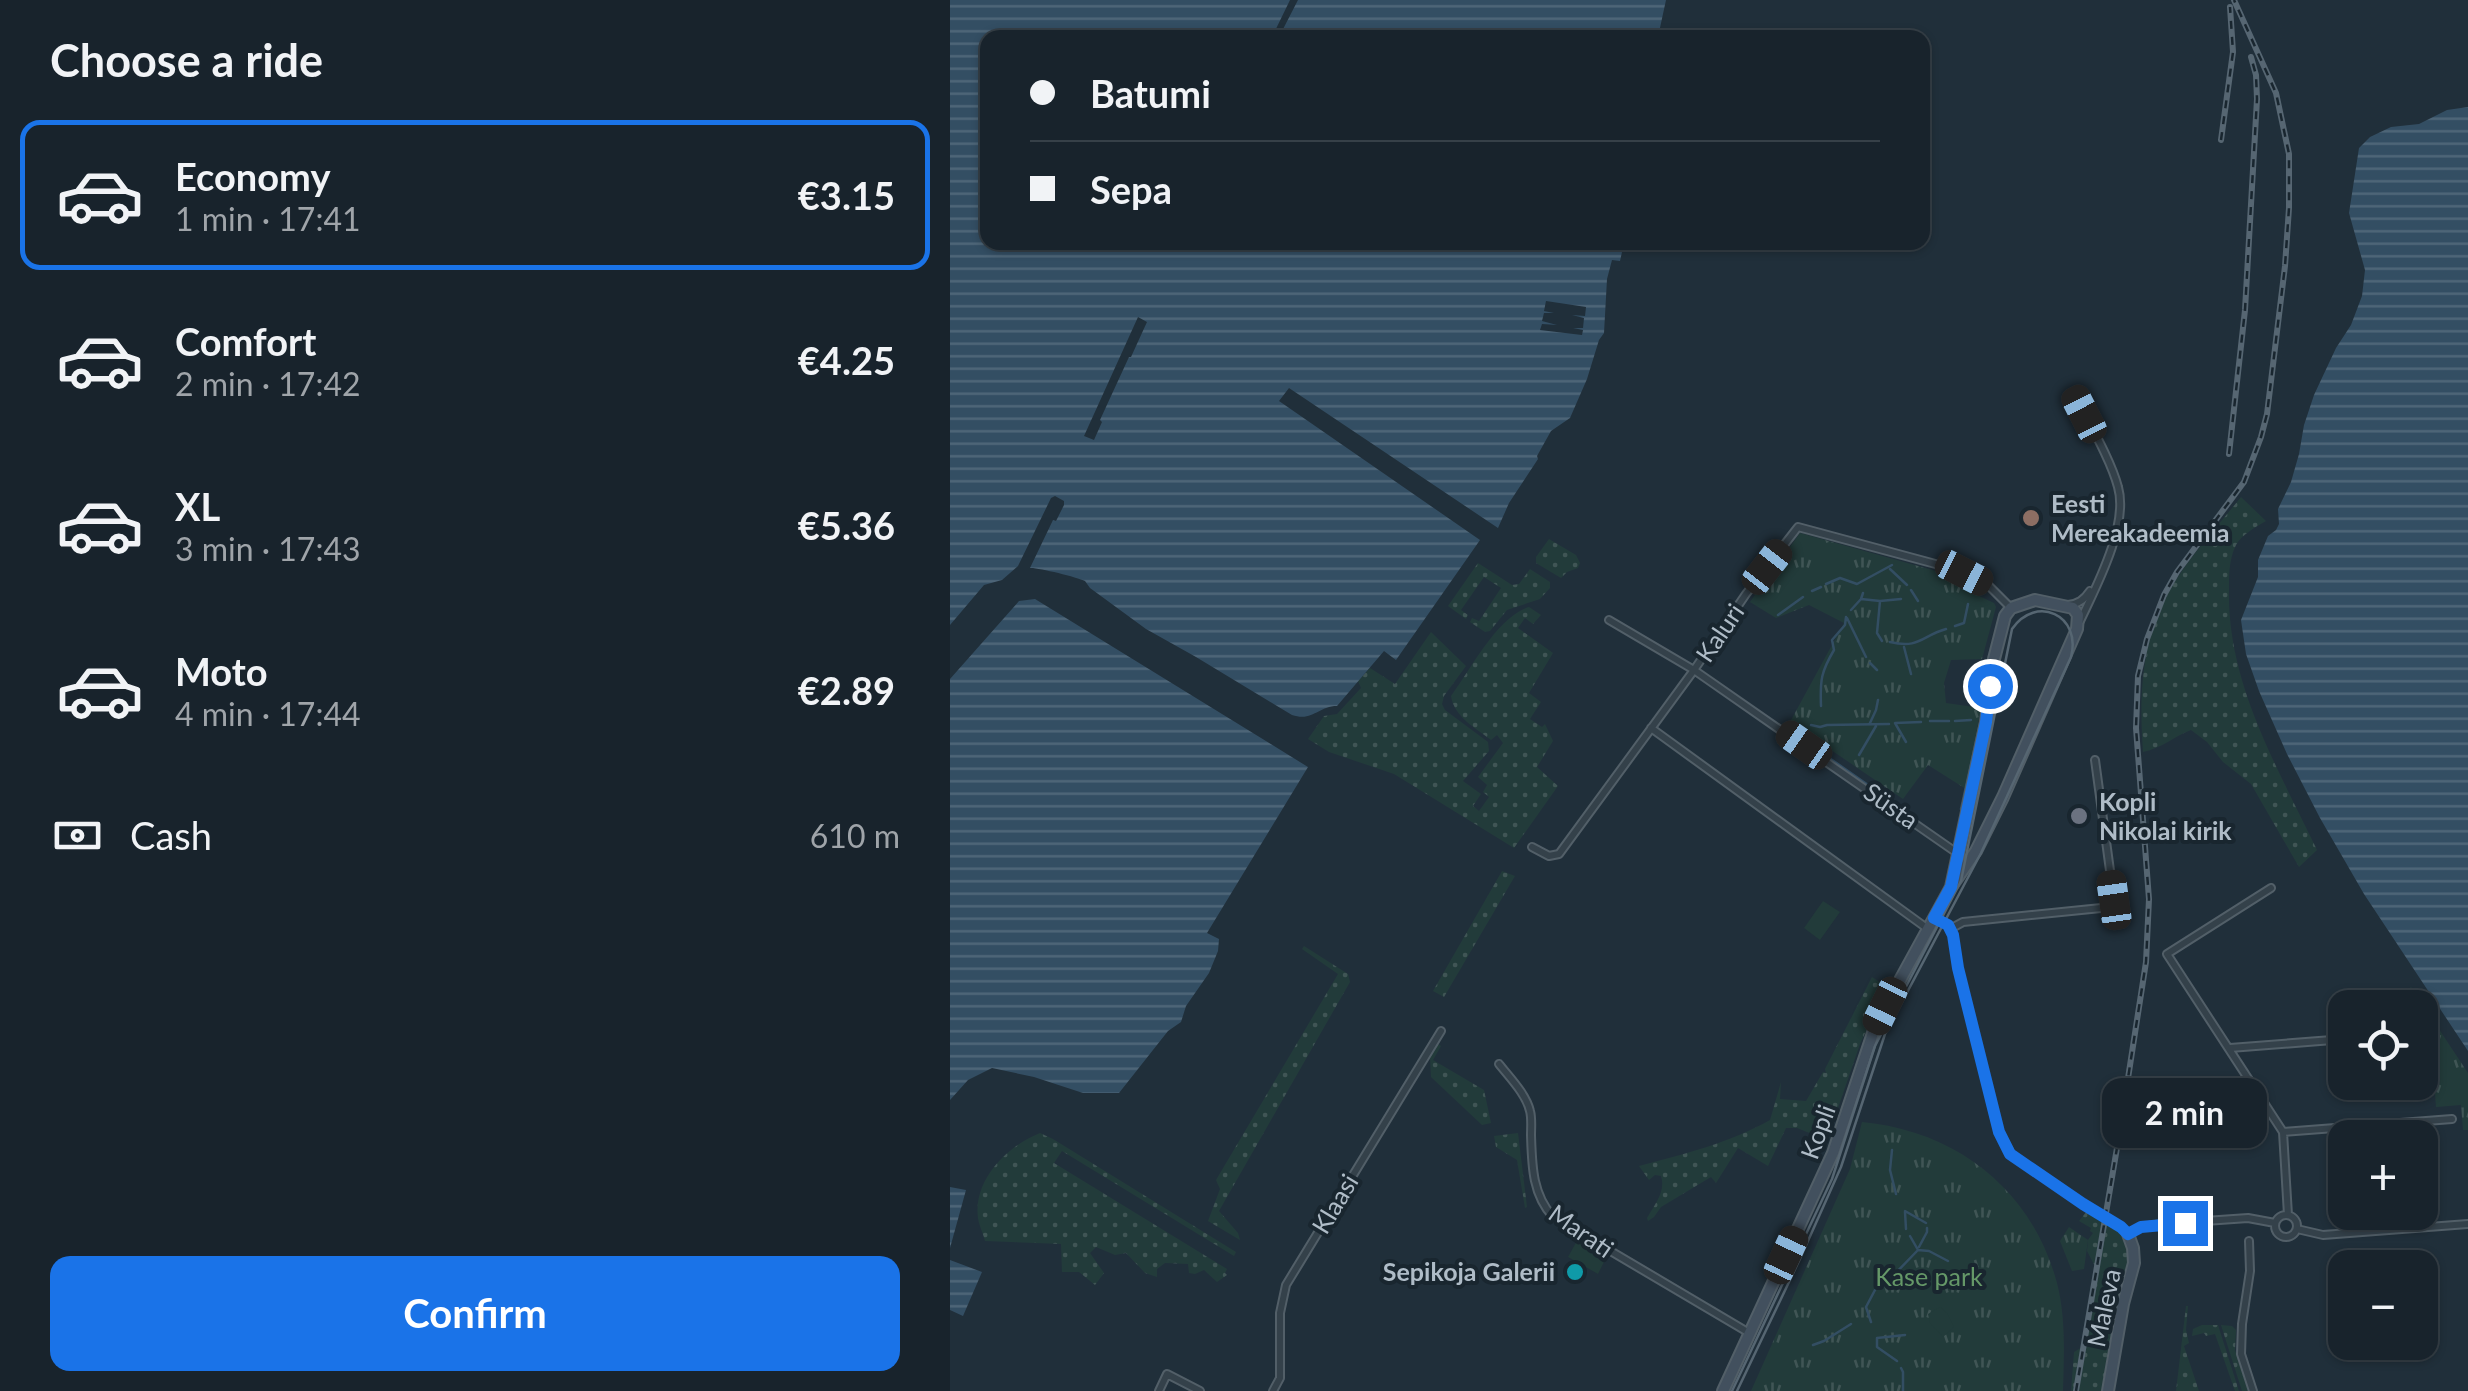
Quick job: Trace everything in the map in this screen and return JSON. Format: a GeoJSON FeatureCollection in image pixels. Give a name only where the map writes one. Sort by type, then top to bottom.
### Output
{"type":"FeatureCollection","features":[{"type":"Feature","properties":{"kind":"street"},"geometry":{"type":"LineString","coordinates":[[2075,395],[2118,486],[2120,503],[2117,526],[2079,622]]}},
{"type":"Feature","properties":{"kind":"street","name":"Kaluri"},"geometry":{"type":"LineString","coordinates":[[1532,847],[1549,856],[1560,854],[1798,527],[1954,569],[1989,586],[2012,608]]}},
{"type":"Feature","properties":{"kind":"street"},"geometry":{"type":"LineString","coordinates":[[2012,608],[2035,600],[2076,604],[2099,578]]}},
{"type":"Feature","properties":{"kind":"street"},"geometry":{"type":"LineString","coordinates":[[2066,605],[2076,611],[2079,622]]}},
{"type":"Feature","properties":{"kind":"street","name":"Kopli"},"geometry":{"type":"LineString","coordinates":[[1951,887],[1986,722],[2000,626],[2012,608]]}},
{"type":"Feature","properties":{"kind":"street","name":"Süsta"},"geometry":{"type":"LineString","coordinates":[[1609,620],[1694,670],[1968,862]]}},
{"type":"Feature","properties":{"kind":"street","name":"Kopli"},"geometry":{"type":"LineString","coordinates":[[1724,1391],[1824,1175],[1876,1024],[2002,798],[2079,622]]}},
{"type":"Feature","properties":{"kind":"street"},"geometry":{"type":"LineString","coordinates":[[1651,728],[1928,930]]}},
{"type":"Feature","properties":{"kind":"street"},"geometry":{"type":"LineString","coordinates":[[1950,929],[1974,920],[2111,907],[2114,900],[2095,760]]}},
{"type":"Feature","properties":{"kind":"street"},"geometry":{"type":"LineString","coordinates":[[2271,888],[2167,954],[2282,1132],[2288,1214],[2296,1220],[2297,1229],[2285,1237],[2277,1232],[2275,1223]]}},
{"type":"Feature","properties":{"kind":"street"},"geometry":{"type":"LineString","coordinates":[[1934,918],[1950,929],[1999,1132],[2010,1154],[2128,1234],[2141,1227],[2162,1224],[2248,1218],[2275,1223]]}},
{"type":"Feature","properties":{"kind":"street","name":"Klaasi"},"geometry":{"type":"LineString","coordinates":[[1277,1388],[1280,1312],[1286,1285],[1441,1030]]}},
{"type":"Feature","properties":{"kind":"street"},"geometry":{"type":"LineString","coordinates":[[2230,1048],[2328,1041]]}},
{"type":"Feature","properties":{"kind":"street","name":"Marati"},"geometry":{"type":"LineString","coordinates":[[1500,1064],[1530,1112],[1535,1187],[1542,1205],[1553,1217],[1751,1334]]}},
{"type":"Feature","properties":{"kind":"street"},"geometry":{"type":"LineString","coordinates":[[2282,1132],[2452,1119]]}},
{"type":"Feature","properties":{"kind":"street"},"geometry":{"type":"LineString","coordinates":[[2275,1223],[2288,1214]]}},
{"type":"Feature","properties":{"kind":"street"},"geometry":{"type":"LineString","coordinates":[[2297,1229],[2324,1235],[2468,1224]]}},
{"type":"Feature","properties":{"kind":"street","name":"Maleva"},"geometry":{"type":"LineString","coordinates":[[2108,1391],[2134,1263],[2128,1234]]}},
{"type":"Feature","properties":{"kind":"street"},"geometry":{"type":"LineString","coordinates":[[2249,1241],[2250,1271],[2241,1354],[2253,1391]]}},
{"type":"Feature","properties":{"kind":"street"},"geometry":{"type":"LineString","coordinates":[[1159,1391],[1166,1374],[1200,1391]]}},
{"type":"Feature","properties":{"kind":"green space"},"geometry":{"type":"Polygon","coordinates":[[[2241,497],[2266,521],[2242,537],[2231,561],[2231,625],[2236,659],[2271,756],[2317,850],[2299,867],[2251,784],[2191,730],[2143,752],[2144,670],[2160,610],[2185,566],[2241,497]]]}},
{"type":"Feature","properties":{"kind":"green space"},"geometry":{"type":"Polygon","coordinates":[[[1800,533],[1961,578],[1956,585],[1994,603],[1982,659],[1951,660],[1944,683],[1946,703],[1981,708],[1966,789],[1928,765],[1903,799],[1790,722],[1844,623],[1809,605],[1776,618],[1750,602],[1800,533]]]}},
{"type":"Feature","properties":{"kind":"green space"},"geometry":{"type":"Polygon","coordinates":[[[1549,539],[1576,555],[1578,568],[1561,578],[1536,563],[1549,539]]]}},
{"type":"Feature","properties":{"kind":"green space"},"geometry":{"type":"Polygon","coordinates":[[[1478,563],[1512,585],[1519,584],[1530,569],[1550,582],[1550,588],[1540,599],[1507,610],[1485,632],[1470,622],[1472,618],[1479,621],[1501,588],[1484,577],[1461,610],[1468,615],[1466,619],[1448,606],[1478,563]]]}},
{"type":"Feature","properties":{"kind":"green space"},"geometry":{"type":"Polygon","coordinates":[[[1529,607],[1541,615],[1533,624],[1525,618],[1518,628],[1553,653],[1529,693],[1541,702],[1530,719],[1542,727],[1545,724],[1553,741],[1537,767],[1558,786],[1514,848],[1394,774],[1329,752],[1308,739],[1324,716],[1337,714],[1361,688],[1358,681],[1370,668],[1395,684],[1431,632],[1466,666],[1444,696],[1445,710],[1488,742],[1489,751],[1463,781],[1481,794],[1473,806],[1479,811],[1489,797],[1483,792],[1487,785],[1478,777],[1503,743],[1497,735],[1491,740],[1466,721],[1451,696],[1496,632],[1529,607]]]}},
{"type":"Feature","properties":{"kind":"green space"},"geometry":{"type":"Polygon","coordinates":[[[1502,871],[1515,876],[1444,997],[1433,991],[1502,871]]]}},
{"type":"Feature","properties":{"kind":"green space"},"geometry":{"type":"Polygon","coordinates":[[[1823,901],[1840,912],[1820,940],[1804,928],[1823,901]]]}},
{"type":"Feature","properties":{"kind":"green space"},"geometry":{"type":"Polygon","coordinates":[[[1304,946],[1348,974],[1350,982],[1219,1211],[1240,1240],[1208,1221],[1220,1189],[1216,1180],[1338,974],[1302,949],[1304,946]]]}},
{"type":"Feature","properties":{"kind":"green space"},"geometry":{"type":"Polygon","coordinates":[[[1872,977],[1887,987],[1860,1044],[1827,1140],[1797,1128],[1786,1128],[1768,1166],[1738,1148],[1716,1183],[1711,1177],[1661,1207],[1648,1221],[1662,1182],[1661,1176],[1655,1175],[1649,1180],[1639,1166],[1722,1141],[1770,1120],[1781,1082],[1780,1099],[1806,1101],[1823,1072],[1826,1073],[1872,977]]]}},
{"type":"Feature","properties":{"kind":"green space"},"geometry":{"type":"Polygon","coordinates":[[[2438,1028],[2468,1073],[2468,1130],[2463,1130],[2461,1105],[2436,1107],[2438,1028]]]}},
{"type":"Feature","properties":{"kind":"green space"},"geometry":{"type":"Polygon","coordinates":[[[1438,1044],[1441,1046],[1433,1060],[1484,1090],[1491,1123],[1482,1125],[1431,1077],[1430,1057],[1438,1044]]]}},
{"type":"Feature","properties":{"kind":"green space","name":"Kase park"},"geometry":{"type":"Polygon","coordinates":[[[1862,1122],[1897,1128],[1959,1152],[1986,1171],[2029,1220],[2045,1250],[2060,1296],[2063,1391],[1751,1391],[1850,1169],[1862,1122]]]}},
{"type":"Feature","properties":{"kind":"green space"},"geometry":{"type":"Polygon","coordinates":[[[1040,1133],[1236,1252],[1234,1256],[1062,1151],[1054,1163],[1227,1269],[1227,1275],[1217,1282],[1204,1270],[1189,1273],[1188,1264],[1165,1263],[1157,1269],[1157,1277],[1145,1273],[1126,1253],[1115,1255],[1096,1247],[1090,1253],[1104,1273],[1095,1285],[1079,1272],[1062,1272],[1061,1244],[985,1241],[978,1204],[987,1178],[1016,1146],[1040,1133]]]}},
{"type":"Feature","properties":{"kind":"green space"},"geometry":{"type":"Polygon","coordinates":[[[1518,1133],[1525,1208],[1517,1160],[1496,1147],[1494,1136],[1518,1133]]]}},
{"type":"Feature","properties":{"kind":"green space"},"geometry":{"type":"Polygon","coordinates":[[[2087,1211],[2106,1222],[2125,1241],[2127,1273],[2110,1268],[2108,1284],[2123,1288],[2103,1391],[2071,1391],[2074,1352],[2084,1346],[2097,1270],[2087,1251],[2093,1233],[2079,1221],[2087,1211]]]}},
{"type":"Feature","properties":{"kind":"green space"},"geometry":{"type":"Polygon","coordinates":[[[2069,1227],[2088,1240],[2084,1269],[2072,1271],[2060,1241],[2069,1227]]]}},
{"type":"Feature","properties":{"kind":"green space"},"geometry":{"type":"Polygon","coordinates":[[[1578,1239],[1607,1256],[1598,1274],[1568,1257],[1578,1239]]]}},
{"type":"Feature","properties":{"kind":"green space"},"geometry":{"type":"Polygon","coordinates":[[[2186,1306],[2189,1343],[2184,1346],[2199,1391],[2176,1391],[2186,1306]]]}},
{"type":"Feature","properties":{"kind":"green space"},"geometry":{"type":"Polygon","coordinates":[[[1940,1307],[1954,1327],[1943,1337],[1930,1323],[1928,1314],[1940,1307]]]}},
{"type":"Feature","properties":{"kind":"green space"},"geometry":{"type":"Polygon","coordinates":[[[2218,1325],[2239,1391],[2235,1391],[2215,1334],[2192,1336],[2193,1329],[2218,1325]]]}},
{"type":"Feature","properties":{"kind":"green space"},"geometry":{"type":"Polygon","coordinates":[[[2221,1325],[2236,1330],[2235,1350],[2248,1391],[2242,1391],[2221,1325]]]}},
{"type":"Feature","properties":{"kind":"water"},"geometry":{"type":"Polygon","coordinates":[[[950,0],[1290,0],[1275,30],[980,30],[980,250],[1622,250],[1620,261],[1612,260],[1607,279],[1604,333],[1570,418],[1551,431],[1498,528],[1289,388],[1279,401],[1480,540],[1396,660],[1384,651],[1337,706],[1305,717],[1292,715],[1146,629],[1085,581],[1030,568],[1064,505],[1055,496],[1018,566],[1002,580],[984,585],[950,625],[950,0]],[[1138,317],[1084,436],[1094,440],[1147,322],[1138,317]]]}},
{"type":"Feature","properties":{"kind":"water"},"geometry":{"type":"Polygon","coordinates":[[[1298,0],[1666,0],[1660,30],[1283,30],[1298,0]]]}},
{"type":"Feature","properties":{"kind":"water"},"geometry":{"type":"Polygon","coordinates":[[[2468,107],[2468,1051],[2438,1006],[2438,990],[2428,990],[2364,894],[2320,818],[2259,691],[2246,654],[2241,620],[2258,577],[2258,560],[2268,536],[2279,524],[2278,509],[2291,482],[2314,395],[2362,296],[2365,270],[2349,213],[2359,148],[2370,137],[2391,127],[2419,124],[2447,110],[2468,107]]]}},
{"type":"Feature","properties":{"kind":"water"},"geometry":{"type":"Polygon","coordinates":[[[1035,599],[1308,767],[1207,933],[1219,939],[1218,951],[1181,1022],[1168,1031],[1119,1093],[1083,1093],[992,1068],[968,1080],[950,1100],[950,679],[1019,601],[1035,599]]]}},
{"type":"Feature","properties":{"kind":"water"},"geometry":{"type":"Polygon","coordinates":[[[950,1187],[966,1190],[950,1248],[950,1187]]]}},
{"type":"Feature","properties":{"kind":"water"},"geometry":{"type":"Polygon","coordinates":[[[950,1260],[982,1272],[963,1316],[950,1310],[950,1260]]]}},
{"type":"Feature","properties":{"kind":"pier"},"geometry":{"type":"Polygon","coordinates":[[[1546,301],[1586,307],[1585,316],[1572,315],[1584,318],[1583,328],[1573,328],[1583,330],[1582,335],[1540,330],[1542,324],[1557,325],[1542,321],[1544,313],[1554,313],[1544,311],[1546,301]]]}},
{"type":"Feature","properties":{"kind":"waterway"},"geometry":{"type":"LineString","coordinates":[[1826,584],[1840,578],[1857,584],[1892,565]]}},
{"type":"Feature","properties":{"kind":"waterway"},"geometry":{"type":"LineString","coordinates":[[1890,569],[1907,585]]}},
{"type":"Feature","properties":{"kind":"waterway"},"geometry":{"type":"LineString","coordinates":[[1812,591],[1821,587]]}},
{"type":"Feature","properties":{"kind":"waterway"},"geometry":{"type":"LineString","coordinates":[[1911,590],[1918,601]]}},
{"type":"Feature","properties":{"kind":"waterway"},"geometry":{"type":"LineString","coordinates":[[1851,610],[1863,593]]}},
{"type":"Feature","properties":{"kind":"waterway"},"geometry":{"type":"LineString","coordinates":[[1778,615],[1803,597]]}},
{"type":"Feature","properties":{"kind":"waterway"},"geometry":{"type":"LineString","coordinates":[[1861,599],[1901,599]]}},
{"type":"Feature","properties":{"kind":"waterway"},"geometry":{"type":"LineString","coordinates":[[1880,601],[1877,633],[1882,641]]}},
{"type":"Feature","properties":{"kind":"waterway"},"geometry":{"type":"LineString","coordinates":[[1955,626],[1964,623],[1968,604]]}},
{"type":"Feature","properties":{"kind":"waterway"},"geometry":{"type":"LineString","coordinates":[[1821,706],[1822,676],[1834,650],[1832,640],[1845,625],[1846,617]]}},
{"type":"Feature","properties":{"kind":"waterway"},"geometry":{"type":"LineString","coordinates":[[1847,618],[1866,657]]}},
{"type":"Feature","properties":{"kind":"waterway"},"geometry":{"type":"LineString","coordinates":[[1890,642],[1914,643],[1946,629]]}},
{"type":"Feature","properties":{"kind":"waterway"},"geometry":{"type":"LineString","coordinates":[[1904,647],[1911,674]]}},
{"type":"Feature","properties":{"kind":"waterway"},"geometry":{"type":"LineString","coordinates":[[1870,663],[1877,670]]}},
{"type":"Feature","properties":{"kind":"waterway"},"geometry":{"type":"LineString","coordinates":[[1870,723],[1878,700]]}},
{"type":"Feature","properties":{"kind":"waterway"},"geometry":{"type":"LineString","coordinates":[[1961,809],[1981,719]]}},
{"type":"Feature","properties":{"kind":"waterway"},"geometry":{"type":"LineString","coordinates":[[1955,721],[1971,720]]}},
{"type":"Feature","properties":{"kind":"waterway"},"geometry":{"type":"LineString","coordinates":[[1930,721],[1949,721]]}},
{"type":"Feature","properties":{"kind":"waterway"},"geometry":{"type":"LineString","coordinates":[[1906,742],[1895,723],[1921,722]]}},
{"type":"Feature","properties":{"kind":"waterway"},"geometry":{"type":"LineString","coordinates":[[1811,725],[1889,724]]}},
{"type":"Feature","properties":{"kind":"waterway"},"geometry":{"type":"LineString","coordinates":[[1859,755],[1876,726]]}},
{"type":"Feature","properties":{"kind":"waterway"},"geometry":{"type":"LineString","coordinates":[[1789,730],[1891,801]]}},
{"type":"Feature","properties":{"kind":"waterway"},"geometry":{"type":"LineString","coordinates":[[1892,1150],[1890,1170],[1896,1194]]}},
{"type":"Feature","properties":{"kind":"waterway"},"geometry":{"type":"LineString","coordinates":[[1905,1211],[1926,1223]]}},
{"type":"Feature","properties":{"kind":"waterway"},"geometry":{"type":"LineString","coordinates":[[1905,1212],[1906,1229]]}},
{"type":"Feature","properties":{"kind":"waterway"},"geometry":{"type":"LineString","coordinates":[[1919,1247],[1927,1228]]}},
{"type":"Feature","properties":{"kind":"waterway"},"geometry":{"type":"LineString","coordinates":[[1889,1280],[1918,1250],[1910,1236]]}},
{"type":"Feature","properties":{"kind":"waterway"},"geometry":{"type":"LineString","coordinates":[[1918,1250],[1948,1261]]}},
{"type":"Feature","properties":{"kind":"waterway"},"geometry":{"type":"LineString","coordinates":[[1871,1322],[1866,1307],[1875,1290]]}},
{"type":"Feature","properties":{"kind":"waterway"},"geometry":{"type":"LineString","coordinates":[[1813,1345],[1851,1324]]}},
{"type":"Feature","properties":{"kind":"waterway"},"geometry":{"type":"LineString","coordinates":[[1897,1361],[1877,1347],[1877,1338],[1905,1335]]}},
{"type":"Feature","properties":{"kind":"waterway"},"geometry":{"type":"LineString","coordinates":[[1901,1368],[1903,1391]]}},
{"type":"Feature","properties":{"kind":"tram line"},"geometry":{"type":"LineString","coordinates":[[1732,1391],[1832,1179],[1875,1046],[1961,881],[2012,629],[2033,613],[2055,614],[2070,630],[2071,657],[1981,853],[1885,1034],[1841,1167],[1737,1391]]}},
{"type":"Feature","properties":{"kind":"railway"},"geometry":{"type":"LineString","coordinates":[[2076,1391],[2146,962],[2149,899],[2136,728],[2138,676],[2164,595],[2244,482],[2261,437],[2285,266],[2289,154],[2276,93],[2234,0]]}},
{"type":"Feature","properties":{"kind":"railway"},"geometry":{"type":"LineString","coordinates":[[2221,140],[2233,52],[2230,7]]}},
{"type":"Feature","properties":{"kind":"railway"},"geometry":{"type":"LineString","coordinates":[[2229,454],[2245,310],[2257,99],[2251,57]]}},
{"type":"Feature","properties":{"kind":"place","name":"Eesti Mereakadeemia"},"geometry":{"type":"Point","coordinates":[2031,518]}},
{"type":"Feature","properties":{"kind":"place","name":"Kopli Nikolai kirik"},"geometry":{"type":"Point","coordinates":[2079,816]}},
{"type":"Feature","properties":{"kind":"place","name":"Sepikoja Galerii"},"geometry":{"type":"Point","coordinates":[1575,1272]}},
{"type":"Feature","properties":{"kind":"route"},"geometry":{"type":"LineString","coordinates":[[1990,686],[1951,887],[1934,918],[1948,925],[1953,935],[1999,1132],[2010,1154],[2128,1234],[2141,1227],[2185,1223]]}}]}
